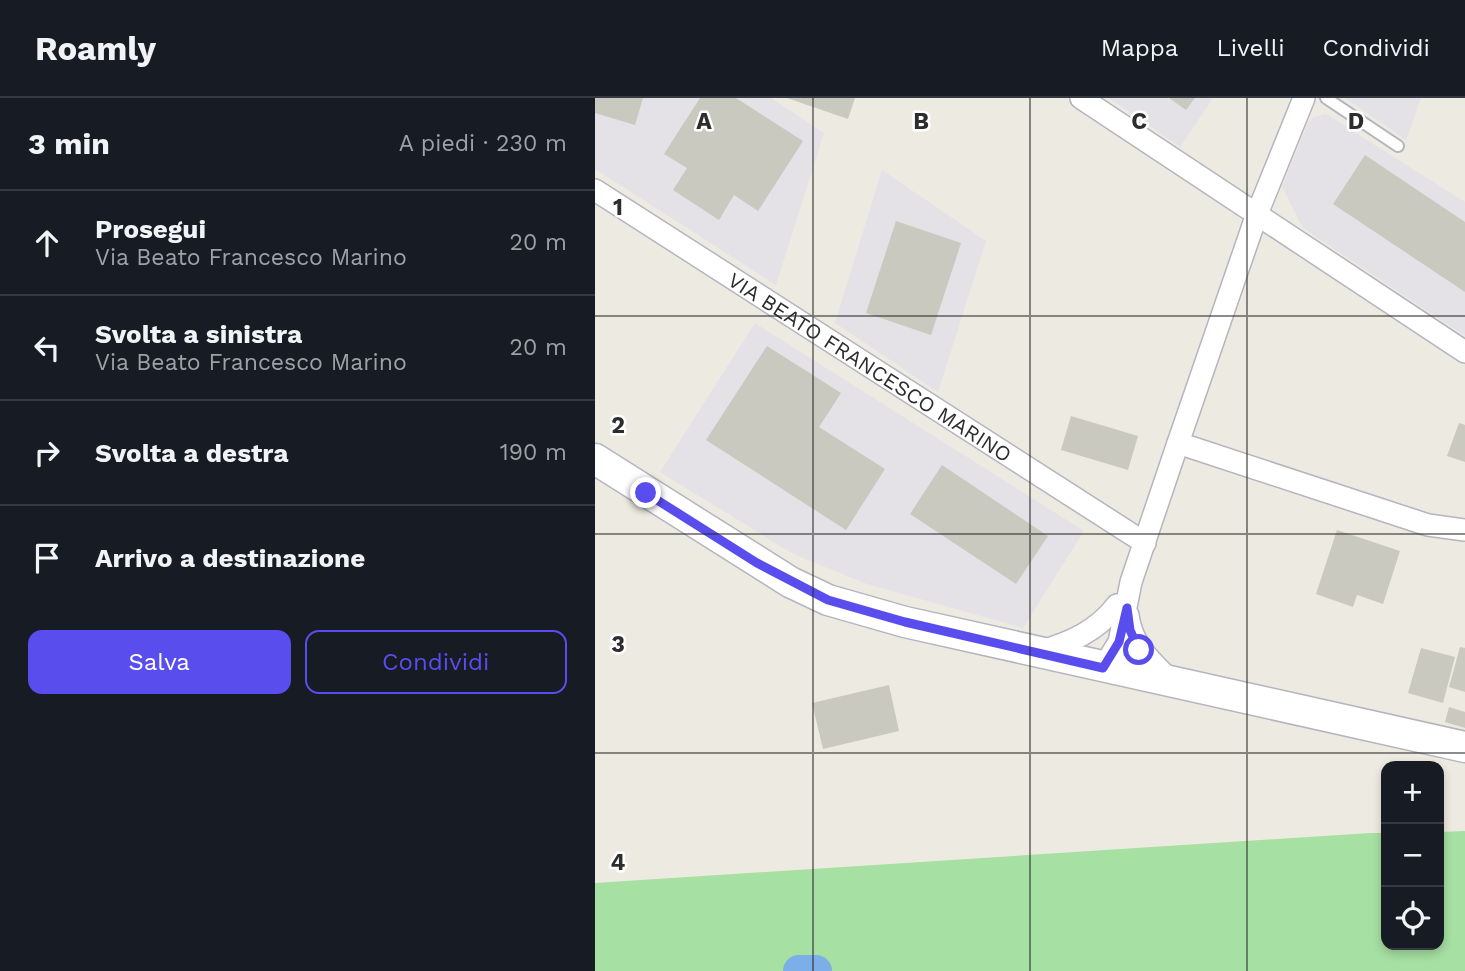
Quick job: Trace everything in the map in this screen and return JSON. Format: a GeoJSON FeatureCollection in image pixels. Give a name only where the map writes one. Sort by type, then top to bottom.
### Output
{"type":"FeatureCollection","features":[{"type":"Feature","properties":{"kind":"main road"},"geometry":{"type":"LineString","coordinates":[[595,459],[757,563],[828,600],[905,622],[1037,653],[1465,747]]}},
{"type":"Feature","properties":{"kind":"street"},"geometry":{"type":"LineString","coordinates":[[1081,98],[1465,352]]}},
{"type":"Feature","properties":{"kind":"street"},"geometry":{"type":"LineString","coordinates":[[1103,668],[1119,642],[1122,607],[1257,215],[1304,98]]}},
{"type":"Feature","properties":{"kind":"street","name":"VIA BEATO FRANCESCO MARINO"},"geometry":{"type":"LineString","coordinates":[[595,190],[1145,543]]}},
{"type":"Feature","properties":{"kind":"street"},"geometry":{"type":"LineString","coordinates":[[1178,443],[1428,525],[1465,530]]}},
{"type":"Feature","properties":{"kind":"street"},"geometry":{"type":"LineString","coordinates":[[1037,653],[1074,641],[1122,607]]}},
{"type":"Feature","properties":{"kind":"street"},"geometry":{"type":"LineString","coordinates":[[1122,607],[1139,650],[1173,684]]}},
{"type":"Feature","properties":{"kind":"lane"},"geometry":{"type":"LineString","coordinates":[[1326,98],[1398,146]]}},
{"type":"Feature","properties":{"kind":"shaded area"},"geometry":{"type":"Polygon","coordinates":[[[595,98],[771,98],[824,133],[776,285],[595,169],[595,98]]]}},
{"type":"Feature","properties":{"kind":"shaded area"},"geometry":{"type":"Polygon","coordinates":[[[1109,98],[1213,98],[1180,147],[1109,98]]]}},
{"type":"Feature","properties":{"kind":"shaded area"},"geometry":{"type":"Polygon","coordinates":[[[1345,98],[1421,98],[1406,140],[1345,98]]]}},
{"type":"Feature","properties":{"kind":"shaded area"},"geometry":{"type":"Polygon","coordinates":[[[1326,114],[1465,202],[1465,336],[1303,228],[1282,187],[1308,123],[1312,118],[1326,114]]]}},
{"type":"Feature","properties":{"kind":"shaded area"},"geometry":{"type":"Polygon","coordinates":[[[882,170],[986,241],[938,392],[835,323],[882,170]]]}},
{"type":"Feature","properties":{"kind":"shaded area"},"geometry":{"type":"Polygon","coordinates":[[[755,323],[1084,531],[1023,628],[867,584],[793,554],[660,472],[755,323]]]}},
{"type":"Feature","properties":{"kind":"green space"},"geometry":{"type":"Polygon","coordinates":[[[1465,831],[1465,971],[595,971],[595,883],[1370,833],[1381,833],[1381,950],[1444,950],[1444,832],[1465,831]]]}},
{"type":"Feature","properties":{"kind":"building"},"geometry":{"type":"Polygon","coordinates":[[[595,98],[643,98],[635,125],[595,113],[595,98]]]}},
{"type":"Feature","properties":{"kind":"building"},"geometry":{"type":"Polygon","coordinates":[[[700,98],[736,98],[803,141],[758,211],[734,195],[719,220],[673,190],[687,168],[664,154],[700,98]]]}},
{"type":"Feature","properties":{"kind":"building"},"geometry":{"type":"Polygon","coordinates":[[[787,98],[855,98],[848,119],[787,98]]]}},
{"type":"Feature","properties":{"kind":"building"},"geometry":{"type":"Polygon","coordinates":[[[1169,98],[1195,98],[1186,110],[1169,98]]]}},
{"type":"Feature","properties":{"kind":"building"},"geometry":{"type":"Polygon","coordinates":[[[1365,155],[1465,222],[1465,292],[1333,204],[1365,155]]]}},
{"type":"Feature","properties":{"kind":"building"},"geometry":{"type":"Polygon","coordinates":[[[896,221],[961,243],[931,335],[866,313],[896,221]]]}},
{"type":"Feature","properties":{"kind":"building"},"geometry":{"type":"Polygon","coordinates":[[[767,346],[841,393],[819,427],[885,469],[846,530],[706,440],[767,346]]]}},
{"type":"Feature","properties":{"kind":"building"},"geometry":{"type":"Polygon","coordinates":[[[1071,416],[1138,436],[1128,470],[1061,450],[1071,416]]]}},
{"type":"Feature","properties":{"kind":"building"},"geometry":{"type":"Polygon","coordinates":[[[1459,423],[1465,425],[1465,462],[1447,456],[1459,423]]]}},
{"type":"Feature","properties":{"kind":"building"},"geometry":{"type":"Polygon","coordinates":[[[942,465],[1048,536],[1016,584],[910,514],[942,465]]]}},
{"type":"Feature","properties":{"kind":"building"},"geometry":{"type":"Polygon","coordinates":[[[1337,530],[1400,551],[1383,604],[1357,595],[1353,607],[1316,594],[1337,530]]]}},
{"type":"Feature","properties":{"kind":"building"},"geometry":{"type":"Polygon","coordinates":[[[1460,647],[1465,648],[1465,692],[1449,687],[1460,647]]]}},
{"type":"Feature","properties":{"kind":"building"},"geometry":{"type":"Polygon","coordinates":[[[1421,648],[1455,657],[1443,703],[1408,693],[1421,648]]]}},
{"type":"Feature","properties":{"kind":"building"},"geometry":{"type":"Polygon","coordinates":[[[889,685],[899,731],[823,749],[812,703],[889,685]]]}},
{"type":"Feature","properties":{"kind":"building"},"geometry":{"type":"Polygon","coordinates":[[[1449,707],[1465,712],[1465,728],[1445,722],[1449,707]]]}},
{"type":"Feature","properties":{"kind":"waterway"},"geometry":{"type":"LineString","coordinates":[[799,971],[816,971]]}},
{"type":"Feature","properties":{"kind":"route"},"geometry":{"type":"LineString","coordinates":[[646,493],[757,563],[828,600],[905,622],[1103,668],[1119,642],[1127,608],[1130,630],[1139,650]]}}]}
